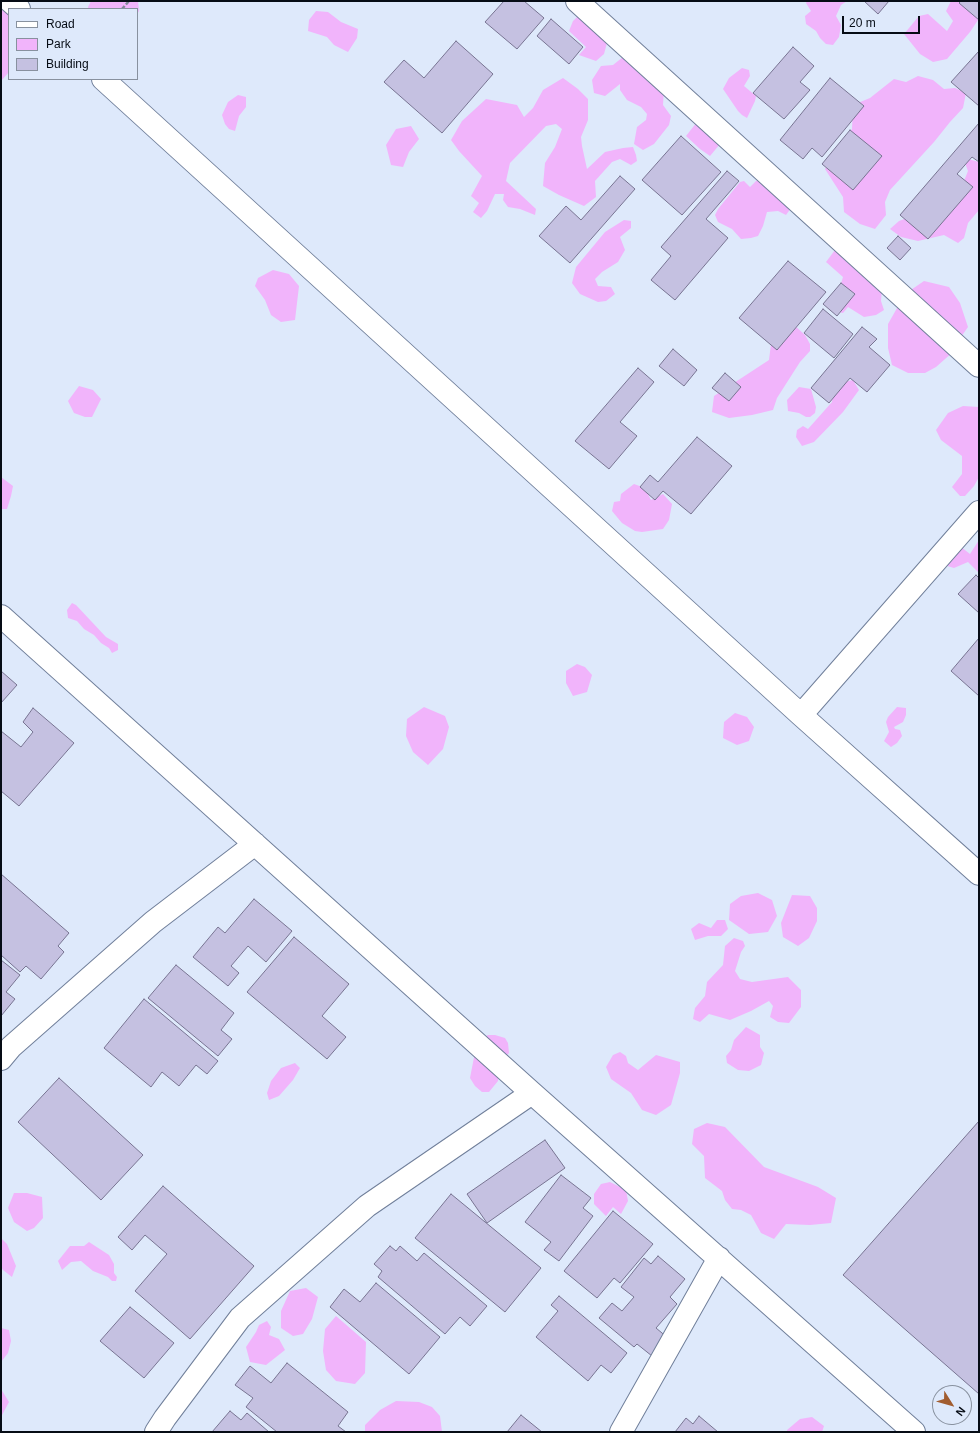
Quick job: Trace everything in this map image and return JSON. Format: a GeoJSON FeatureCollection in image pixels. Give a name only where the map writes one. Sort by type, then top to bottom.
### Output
{"type":"FeatureCollection","features":[{"type":"Feature","properties":{"kind":"street"},"geometry":{"type":"LineString","coordinates":[[10,1],[19,8]]}},
{"type":"Feature","properties":{"kind":"street"},"geometry":{"type":"LineString","coordinates":[[577,1],[979,366]]}},
{"type":"Feature","properties":{"kind":"street"},"geometry":{"type":"LineString","coordinates":[[104,80],[801,715],[979,874]]}},
{"type":"Feature","properties":{"kind":"street"},"geometry":{"type":"LineString","coordinates":[[801,715],[979,512]]}},
{"type":"Feature","properties":{"kind":"street"},"geometry":{"type":"LineString","coordinates":[[1,616],[532,1093],[914,1432]]}},
{"type":"Feature","properties":{"kind":"street"},"geometry":{"type":"LineString","coordinates":[[1,1059],[11,1047],[153,922],[255,844]]}},
{"type":"Feature","properties":{"kind":"street"},"geometry":{"type":"LineString","coordinates":[[156,1432],[240,1318],[367,1206],[532,1093]]}},
{"type":"Feature","properties":{"kind":"street"},"geometry":{"type":"LineString","coordinates":[[621,1432],[719,1258]]}},
{"type":"Feature","properties":{"kind":"green space"},"geometry":{"type":"Polygon","coordinates":[[[1,1],[8,8],[8,73],[1,81],[1,1]]]}},
{"type":"Feature","properties":{"kind":"green space"},"geometry":{"type":"Polygon","coordinates":[[[91,1],[138,1],[139,11],[138,12],[138,8],[88,7],[91,1]]]}},
{"type":"Feature","properties":{"kind":"green space"},"geometry":{"type":"Polygon","coordinates":[[[807,1],[847,1],[841,5],[836,16],[841,25],[839,37],[833,45],[826,44],[816,31],[806,24],[805,16],[811,11],[806,3],[807,1]]]}},
{"type":"Feature","properties":{"kind":"green space"},"geometry":{"type":"Polygon","coordinates":[[[951,1],[960,2],[973,11],[978,20],[970,32],[947,59],[933,62],[920,54],[904,34],[919,16],[928,14],[947,31],[953,21],[946,11],[951,1]]]}},
{"type":"Feature","properties":{"kind":"green space"},"geometry":{"type":"Polygon","coordinates":[[[316,11],[328,12],[341,22],[358,29],[357,38],[348,52],[334,45],[327,37],[308,31],[309,20],[316,11]]]}},
{"type":"Feature","properties":{"kind":"green space"},"geometry":{"type":"Polygon","coordinates":[[[582,12],[608,39],[604,54],[596,61],[579,55],[586,47],[569,31],[573,21],[582,12]]]}},
{"type":"Feature","properties":{"kind":"green space"},"geometry":{"type":"Polygon","coordinates":[[[623,57],[664,89],[663,105],[671,116],[669,125],[654,144],[643,150],[634,144],[637,127],[646,120],[647,114],[641,107],[627,100],[620,90],[620,84],[605,96],[594,93],[592,80],[601,66],[613,65],[623,57]]]}},
{"type":"Feature","properties":{"kind":"green space"},"geometry":{"type":"Polygon","coordinates":[[[742,68],[749,70],[750,76],[744,86],[756,96],[747,118],[738,111],[723,89],[729,78],[742,68]]]}},
{"type":"Feature","properties":{"kind":"green space"},"geometry":{"type":"Polygon","coordinates":[[[918,76],[933,80],[944,89],[955,88],[966,93],[963,108],[890,190],[885,202],[886,215],[875,229],[860,224],[844,212],[843,197],[825,169],[852,129],[853,105],[870,98],[894,79],[906,82],[918,76]]]}},
{"type":"Feature","properties":{"kind":"green space"},"geometry":{"type":"Polygon","coordinates":[[[563,78],[578,89],[588,99],[588,120],[581,137],[587,169],[605,152],[623,148],[633,147],[637,161],[631,165],[620,159],[612,162],[595,181],[596,197],[584,206],[543,186],[545,163],[555,147],[562,129],[556,124],[546,126],[510,163],[506,181],[536,209],[535,215],[520,209],[508,207],[503,200],[504,194],[495,194],[487,211],[481,218],[473,212],[479,203],[471,196],[482,176],[451,140],[462,121],[486,99],[517,105],[524,117],[533,108],[543,90],[563,78]]]}},
{"type":"Feature","properties":{"kind":"green space"},"geometry":{"type":"Polygon","coordinates":[[[238,95],[246,97],[246,107],[239,116],[235,131],[229,129],[225,124],[222,115],[228,102],[238,95]]]}},
{"type":"Feature","properties":{"kind":"green space"},"geometry":{"type":"Polygon","coordinates":[[[697,122],[720,144],[710,156],[686,136],[697,122]]]}},
{"type":"Feature","properties":{"kind":"green space"},"geometry":{"type":"Polygon","coordinates":[[[411,126],[419,139],[409,152],[403,167],[391,165],[386,145],[396,129],[411,126]]]}},
{"type":"Feature","properties":{"kind":"green space"},"geometry":{"type":"Polygon","coordinates":[[[968,159],[979,162],[979,210],[968,223],[964,238],[958,243],[944,235],[918,241],[901,237],[890,229],[899,221],[907,218],[964,181],[968,171],[965,163],[968,159]]]}},
{"type":"Feature","properties":{"kind":"green space"},"geometry":{"type":"Polygon","coordinates":[[[770,175],[791,208],[786,215],[778,211],[767,212],[758,236],[741,239],[732,229],[718,222],[715,215],[718,209],[740,182],[744,181],[750,187],[756,181],[770,175]]]}},
{"type":"Feature","properties":{"kind":"green space"},"geometry":{"type":"Polygon","coordinates":[[[624,220],[631,221],[631,228],[620,237],[625,250],[618,262],[602,272],[595,279],[598,286],[611,287],[615,294],[606,301],[598,302],[580,294],[572,283],[576,267],[605,232],[624,220]]]}},
{"type":"Feature","properties":{"kind":"green space"},"geometry":{"type":"Polygon","coordinates":[[[841,242],[882,288],[881,301],[884,310],[876,315],[864,317],[848,307],[843,313],[838,312],[835,303],[843,277],[826,262],[841,242]]]}},
{"type":"Feature","properties":{"kind":"green space"},"geometry":{"type":"Polygon","coordinates":[[[273,270],[289,274],[299,286],[295,320],[281,322],[271,315],[265,300],[255,286],[258,278],[273,270]]]}},
{"type":"Feature","properties":{"kind":"green space"},"geometry":{"type":"Polygon","coordinates":[[[924,281],[949,287],[960,303],[968,327],[954,347],[953,352],[936,367],[925,373],[908,373],[892,365],[888,348],[888,324],[905,294],[924,281]]]}},
{"type":"Feature","properties":{"kind":"green space"},"geometry":{"type":"Polygon","coordinates":[[[793,324],[805,335],[810,344],[810,351],[800,362],[777,398],[773,410],[729,418],[712,412],[714,396],[769,360],[771,344],[793,324]]]}},
{"type":"Feature","properties":{"kind":"green space"},"geometry":{"type":"Polygon","coordinates":[[[853,380],[859,390],[843,412],[814,442],[802,446],[796,437],[797,430],[803,426],[808,429],[832,402],[833,391],[839,383],[853,380]]]}},
{"type":"Feature","properties":{"kind":"green space"},"geometry":{"type":"Polygon","coordinates":[[[79,386],[93,390],[101,399],[92,417],[85,417],[74,413],[68,401],[79,386]]]}},
{"type":"Feature","properties":{"kind":"green space"},"geometry":{"type":"Polygon","coordinates":[[[799,387],[811,389],[816,407],[815,413],[810,417],[788,411],[787,400],[799,387]]]}},
{"type":"Feature","properties":{"kind":"green space"},"geometry":{"type":"Polygon","coordinates":[[[963,406],[979,407],[979,477],[974,486],[965,496],[960,496],[952,487],[962,474],[962,456],[941,440],[936,430],[948,413],[963,406]]]}},
{"type":"Feature","properties":{"kind":"green space"},"geometry":{"type":"Polygon","coordinates":[[[1,477],[13,486],[7,509],[1,509],[1,477]]]}},
{"type":"Feature","properties":{"kind":"green space"},"geometry":{"type":"Polygon","coordinates":[[[634,484],[645,488],[651,500],[663,494],[672,504],[669,520],[663,529],[642,532],[635,531],[622,523],[612,511],[614,502],[620,501],[621,494],[634,484]]]}},
{"type":"Feature","properties":{"kind":"green space"},"geometry":{"type":"Polygon","coordinates":[[[979,540],[979,573],[968,562],[954,568],[944,565],[961,547],[970,554],[979,540]]]}},
{"type":"Feature","properties":{"kind":"green space"},"geometry":{"type":"Polygon","coordinates":[[[72,603],[76,605],[106,637],[118,644],[118,650],[112,653],[109,648],[101,643],[94,635],[84,629],[77,621],[68,618],[67,610],[72,603]]]}},
{"type":"Feature","properties":{"kind":"green space"},"geometry":{"type":"Polygon","coordinates":[[[577,664],[585,667],[592,675],[587,692],[573,696],[566,683],[566,671],[577,664]]]}},
{"type":"Feature","properties":{"kind":"green space"},"geometry":{"type":"Polygon","coordinates":[[[424,707],[445,716],[449,727],[443,749],[428,765],[413,752],[406,736],[407,719],[424,707]]]}},
{"type":"Feature","properties":{"kind":"green space"},"geometry":{"type":"Polygon","coordinates":[[[897,707],[906,708],[906,715],[903,722],[894,727],[895,729],[900,730],[902,736],[897,743],[891,747],[884,741],[889,732],[886,722],[888,717],[897,707]]]}},
{"type":"Feature","properties":{"kind":"green space"},"geometry":{"type":"Polygon","coordinates":[[[735,713],[747,717],[754,727],[749,741],[737,745],[723,738],[724,722],[735,713]]]}},
{"type":"Feature","properties":{"kind":"green space"},"geometry":{"type":"Polygon","coordinates":[[[758,893],[772,900],[777,916],[768,932],[749,934],[729,920],[730,904],[741,896],[758,893]]]}},
{"type":"Feature","properties":{"kind":"green space"},"geometry":{"type":"Polygon","coordinates":[[[792,895],[810,896],[817,908],[817,921],[809,938],[798,946],[783,937],[781,923],[792,895]]]}},
{"type":"Feature","properties":{"kind":"green space"},"geometry":{"type":"Polygon","coordinates":[[[717,920],[725,920],[728,929],[721,936],[708,936],[695,940],[691,929],[699,923],[711,928],[717,920]]]}},
{"type":"Feature","properties":{"kind":"green space"},"geometry":{"type":"Polygon","coordinates":[[[734,938],[743,941],[745,946],[741,952],[735,971],[740,979],[752,982],[788,977],[801,990],[801,1007],[789,1023],[778,1022],[770,1017],[773,1006],[769,1001],[730,1020],[709,1014],[700,1022],[693,1019],[695,1008],[705,996],[707,982],[723,965],[725,946],[734,938]]]}},
{"type":"Feature","properties":{"kind":"green space"},"geometry":{"type":"Polygon","coordinates":[[[746,1027],[760,1035],[760,1047],[764,1053],[761,1065],[749,1071],[738,1070],[727,1063],[726,1056],[731,1050],[734,1040],[746,1027]]]}},
{"type":"Feature","properties":{"kind":"green space"},"geometry":{"type":"Polygon","coordinates":[[[488,1035],[495,1035],[505,1038],[508,1043],[509,1053],[499,1063],[498,1081],[489,1092],[482,1092],[475,1086],[470,1078],[477,1042],[488,1035]]]}},
{"type":"Feature","properties":{"kind":"green space"},"geometry":{"type":"Polygon","coordinates":[[[620,1052],[626,1056],[628,1063],[638,1070],[656,1055],[680,1062],[680,1073],[671,1105],[656,1115],[642,1110],[631,1093],[611,1079],[606,1067],[613,1055],[620,1052]]]}},
{"type":"Feature","properties":{"kind":"green space"},"geometry":{"type":"Polygon","coordinates":[[[295,1063],[300,1068],[293,1080],[279,1096],[269,1100],[267,1093],[271,1081],[281,1068],[295,1063]]]}},
{"type":"Feature","properties":{"kind":"green space"},"geometry":{"type":"Polygon","coordinates":[[[707,1123],[725,1127],[764,1167],[818,1187],[836,1198],[831,1223],[810,1225],[786,1224],[774,1239],[761,1233],[751,1215],[741,1210],[732,1209],[725,1200],[722,1191],[705,1178],[704,1156],[692,1144],[694,1129],[707,1123]]]}},
{"type":"Feature","properties":{"kind":"green space"},"geometry":{"type":"Polygon","coordinates":[[[610,1182],[626,1190],[628,1201],[621,1214],[613,1207],[606,1216],[594,1204],[594,1194],[601,1184],[610,1182]]]}},
{"type":"Feature","properties":{"kind":"green space"},"geometry":{"type":"Polygon","coordinates":[[[14,1193],[27,1193],[42,1197],[43,1218],[34,1228],[27,1231],[14,1222],[8,1208],[14,1193]]]}},
{"type":"Feature","properties":{"kind":"green space"},"geometry":{"type":"Polygon","coordinates":[[[1,1238],[7,1244],[16,1266],[12,1277],[1,1267],[1,1238]]]}},
{"type":"Feature","properties":{"kind":"green space"},"geometry":{"type":"Polygon","coordinates":[[[89,1242],[109,1255],[114,1264],[114,1273],[117,1277],[116,1281],[112,1281],[108,1277],[93,1271],[81,1261],[71,1262],[62,1270],[58,1261],[70,1246],[84,1246],[89,1242]]]}},
{"type":"Feature","properties":{"kind":"green space"},"geometry":{"type":"Polygon","coordinates":[[[306,1288],[318,1297],[312,1319],[303,1334],[293,1336],[281,1328],[281,1311],[290,1291],[306,1288]]]}},
{"type":"Feature","properties":{"kind":"green space"},"geometry":{"type":"Polygon","coordinates":[[[336,1316],[366,1342],[365,1373],[355,1384],[336,1381],[326,1370],[323,1351],[325,1329],[336,1316]]]}},
{"type":"Feature","properties":{"kind":"green space"},"geometry":{"type":"Polygon","coordinates":[[[267,1321],[271,1327],[269,1335],[279,1339],[285,1350],[266,1365],[250,1362],[246,1347],[259,1325],[267,1321]]]}},
{"type":"Feature","properties":{"kind":"green space"},"geometry":{"type":"Polygon","coordinates":[[[1,1328],[9,1330],[11,1341],[8,1353],[1,1362],[1,1328]]]}},
{"type":"Feature","properties":{"kind":"green space"},"geometry":{"type":"Polygon","coordinates":[[[1,1389],[9,1402],[1,1417],[1,1389]]]}},
{"type":"Feature","properties":{"kind":"green space"},"geometry":{"type":"Polygon","coordinates":[[[396,1401],[419,1402],[432,1407],[440,1416],[442,1432],[365,1432],[365,1425],[380,1410],[396,1401]]]}},
{"type":"Feature","properties":{"kind":"green space"},"geometry":{"type":"Polygon","coordinates":[[[812,1417],[824,1426],[822,1432],[787,1432],[787,1430],[800,1419],[812,1417]]]}},
{"type":"Feature","properties":{"kind":"building"},"geometry":{"type":"Polygon","coordinates":[[[504,1],[524,1],[544,18],[517,49],[485,22],[504,1]]]}},
{"type":"Feature","properties":{"kind":"building"},"geometry":{"type":"Polygon","coordinates":[[[864,1],[889,1],[878,14],[864,1]]]}},
{"type":"Feature","properties":{"kind":"building"},"geometry":{"type":"Polygon","coordinates":[[[961,1],[979,1],[979,20],[959,3],[961,1]]]}},
{"type":"Feature","properties":{"kind":"building"},"geometry":{"type":"Polygon","coordinates":[[[551,19],[583,47],[569,64],[537,36],[551,19]]]}},
{"type":"Feature","properties":{"kind":"building"},"geometry":{"type":"Polygon","coordinates":[[[456,41],[493,74],[442,133],[384,82],[404,60],[424,78],[456,41]]]}},
{"type":"Feature","properties":{"kind":"building"},"geometry":{"type":"Polygon","coordinates":[[[793,47],[814,66],[800,82],[810,90],[784,119],[753,93],[793,47]]]}},
{"type":"Feature","properties":{"kind":"building"},"geometry":{"type":"Polygon","coordinates":[[[979,51],[979,106],[951,82],[979,51]]]}},
{"type":"Feature","properties":{"kind":"building"},"geometry":{"type":"Polygon","coordinates":[[[830,78],[864,106],[822,157],[812,148],[803,159],[780,140],[830,78]]]}},
{"type":"Feature","properties":{"kind":"building"},"geometry":{"type":"Polygon","coordinates":[[[979,123],[979,162],[972,157],[957,174],[973,187],[928,239],[900,215],[979,123]]]}},
{"type":"Feature","properties":{"kind":"building"},"geometry":{"type":"Polygon","coordinates":[[[850,130],[882,156],[853,190],[822,164],[850,130]]]}},
{"type":"Feature","properties":{"kind":"building"},"geometry":{"type":"Polygon","coordinates":[[[681,136],[721,172],[682,215],[642,180],[681,136]]]}},
{"type":"Feature","properties":{"kind":"building"},"geometry":{"type":"Polygon","coordinates":[[[727,171],[739,181],[706,219],[728,238],[675,300],[651,280],[671,256],[661,247],[727,171]]]}},
{"type":"Feature","properties":{"kind":"building"},"geometry":{"type":"Polygon","coordinates":[[[620,176],[635,189],[570,263],[539,236],[566,206],[581,220],[620,176]]]}},
{"type":"Feature","properties":{"kind":"building"},"geometry":{"type":"Polygon","coordinates":[[[898,236],[911,248],[900,260],[887,248],[898,236]]]}},
{"type":"Feature","properties":{"kind":"building"},"geometry":{"type":"Polygon","coordinates":[[[788,261],[826,292],[777,350],[739,318],[788,261]]]}},
{"type":"Feature","properties":{"kind":"building"},"geometry":{"type":"Polygon","coordinates":[[[841,283],[855,294],[837,316],[823,304],[841,283]]]}},
{"type":"Feature","properties":{"kind":"building"},"geometry":{"type":"Polygon","coordinates":[[[823,309],[853,334],[834,358],[804,333],[823,309]]]}},
{"type":"Feature","properties":{"kind":"building"},"geometry":{"type":"Polygon","coordinates":[[[862,327],[877,339],[869,347],[890,365],[867,392],[850,378],[829,403],[811,388],[862,327]]]}},
{"type":"Feature","properties":{"kind":"building"},"geometry":{"type":"Polygon","coordinates":[[[673,349],[697,370],[684,386],[659,366],[673,349]]]}},
{"type":"Feature","properties":{"kind":"building"},"geometry":{"type":"Polygon","coordinates":[[[638,368],[654,382],[620,422],[637,436],[609,469],[575,441],[638,368]]]}},
{"type":"Feature","properties":{"kind":"building"},"geometry":{"type":"Polygon","coordinates":[[[725,373],[741,387],[729,401],[712,388],[725,373]]]}},
{"type":"Feature","properties":{"kind":"building"},"geometry":{"type":"Polygon","coordinates":[[[697,437],[732,466],[691,514],[663,491],[655,500],[640,487],[650,475],[658,482],[697,437]]]}},
{"type":"Feature","properties":{"kind":"building"},"geometry":{"type":"Polygon","coordinates":[[[976,575],[979,578],[979,613],[958,594],[976,575]]]}},
{"type":"Feature","properties":{"kind":"building"},"geometry":{"type":"Polygon","coordinates":[[[979,638],[979,696],[951,671],[979,638]]]}},
{"type":"Feature","properties":{"kind":"building"},"geometry":{"type":"Polygon","coordinates":[[[1,671],[17,685],[1,703],[1,671]]]}},
{"type":"Feature","properties":{"kind":"building"},"geometry":{"type":"Polygon","coordinates":[[[33,708],[74,743],[19,806],[1,791],[1,731],[21,747],[33,732],[23,722],[33,708]]]}},
{"type":"Feature","properties":{"kind":"building"},"geometry":{"type":"Polygon","coordinates":[[[1,874],[69,933],[58,946],[64,952],[41,979],[26,966],[20,972],[1,955],[1,874]]]}},
{"type":"Feature","properties":{"kind":"building"},"geometry":{"type":"Polygon","coordinates":[[[254,899],[292,931],[266,962],[248,946],[231,966],[239,973],[228,986],[193,957],[218,927],[225,933],[254,899]]]}},
{"type":"Feature","properties":{"kind":"building"},"geometry":{"type":"Polygon","coordinates":[[[294,937],[349,984],[322,1016],[346,1037],[327,1059],[247,992],[294,937]]]}},
{"type":"Feature","properties":{"kind":"building"},"geometry":{"type":"Polygon","coordinates":[[[1,960],[20,975],[6,992],[15,999],[1,1016],[1,960]]]}},
{"type":"Feature","properties":{"kind":"building"},"geometry":{"type":"Polygon","coordinates":[[[176,965],[234,1013],[221,1030],[232,1039],[218,1056],[148,998],[176,965]]]}},
{"type":"Feature","properties":{"kind":"building"},"geometry":{"type":"Polygon","coordinates":[[[144,999],[218,1061],[207,1074],[196,1065],[179,1086],[162,1072],[151,1087],[104,1048],[144,999]]]}},
{"type":"Feature","properties":{"kind":"building"},"geometry":{"type":"Polygon","coordinates":[[[59,1078],[143,1155],[101,1200],[18,1122],[59,1078]]]}},
{"type":"Feature","properties":{"kind":"building"},"geometry":{"type":"Polygon","coordinates":[[[979,1121],[979,1394],[972,1388],[972,1385],[969,1385],[843,1275],[979,1121]]]}},
{"type":"Feature","properties":{"kind":"building"},"geometry":{"type":"Polygon","coordinates":[[[545,1140],[565,1168],[487,1223],[467,1194],[545,1140]]]}},
{"type":"Feature","properties":{"kind":"building"},"geometry":{"type":"Polygon","coordinates":[[[561,1175],[591,1198],[583,1208],[593,1216],[559,1261],[544,1250],[551,1242],[525,1222],[561,1175]]]}},
{"type":"Feature","properties":{"kind":"building"},"geometry":{"type":"Polygon","coordinates":[[[163,1186],[254,1266],[190,1339],[135,1291],[167,1254],[145,1235],[132,1250],[118,1237],[163,1186]]]}},
{"type":"Feature","properties":{"kind":"building"},"geometry":{"type":"Polygon","coordinates":[[[451,1194],[541,1268],[505,1312],[415,1238],[451,1194]]]}},
{"type":"Feature","properties":{"kind":"building"},"geometry":{"type":"Polygon","coordinates":[[[613,1211],[653,1244],[620,1283],[614,1278],[597,1298],[564,1271],[613,1211]]]}},
{"type":"Feature","properties":{"kind":"building"},"geometry":{"type":"Polygon","coordinates":[[[390,1246],[396,1251],[400,1246],[417,1261],[424,1253],[487,1306],[470,1326],[460,1317],[445,1334],[378,1277],[382,1271],[374,1264],[390,1246]]]}},
{"type":"Feature","properties":{"kind":"building"},"geometry":{"type":"Polygon","coordinates":[[[658,1256],[685,1279],[670,1297],[677,1304],[656,1328],[668,1338],[652,1356],[637,1344],[634,1347],[599,1318],[612,1303],[622,1311],[634,1297],[621,1287],[644,1258],[651,1264],[658,1256]]]}},
{"type":"Feature","properties":{"kind":"building"},"geometry":{"type":"Polygon","coordinates":[[[376,1283],[440,1337],[409,1374],[330,1307],[344,1289],[360,1302],[376,1283]]]}},
{"type":"Feature","properties":{"kind":"building"},"geometry":{"type":"Polygon","coordinates":[[[559,1296],[627,1353],[611,1373],[601,1365],[588,1381],[536,1337],[558,1311],[551,1305],[559,1296]]]}},
{"type":"Feature","properties":{"kind":"building"},"geometry":{"type":"Polygon","coordinates":[[[130,1307],[174,1343],[144,1378],[100,1341],[130,1307]]]}},
{"type":"Feature","properties":{"kind":"building"},"geometry":{"type":"Polygon","coordinates":[[[287,1363],[348,1412],[338,1426],[346,1432],[277,1432],[246,1407],[253,1398],[235,1385],[250,1366],[271,1383],[287,1363]]]}},
{"type":"Feature","properties":{"kind":"building"},"geometry":{"type":"Polygon","coordinates":[[[230,1411],[241,1420],[247,1413],[269,1432],[212,1432],[230,1411]]]}},
{"type":"Feature","properties":{"kind":"building"},"geometry":{"type":"Polygon","coordinates":[[[521,1415],[542,1432],[507,1432],[521,1415]]]}},
{"type":"Feature","properties":{"kind":"building"},"geometry":{"type":"Polygon","coordinates":[[[699,1416],[718,1432],[675,1432],[686,1418],[693,1424],[699,1416]]]}}]}
